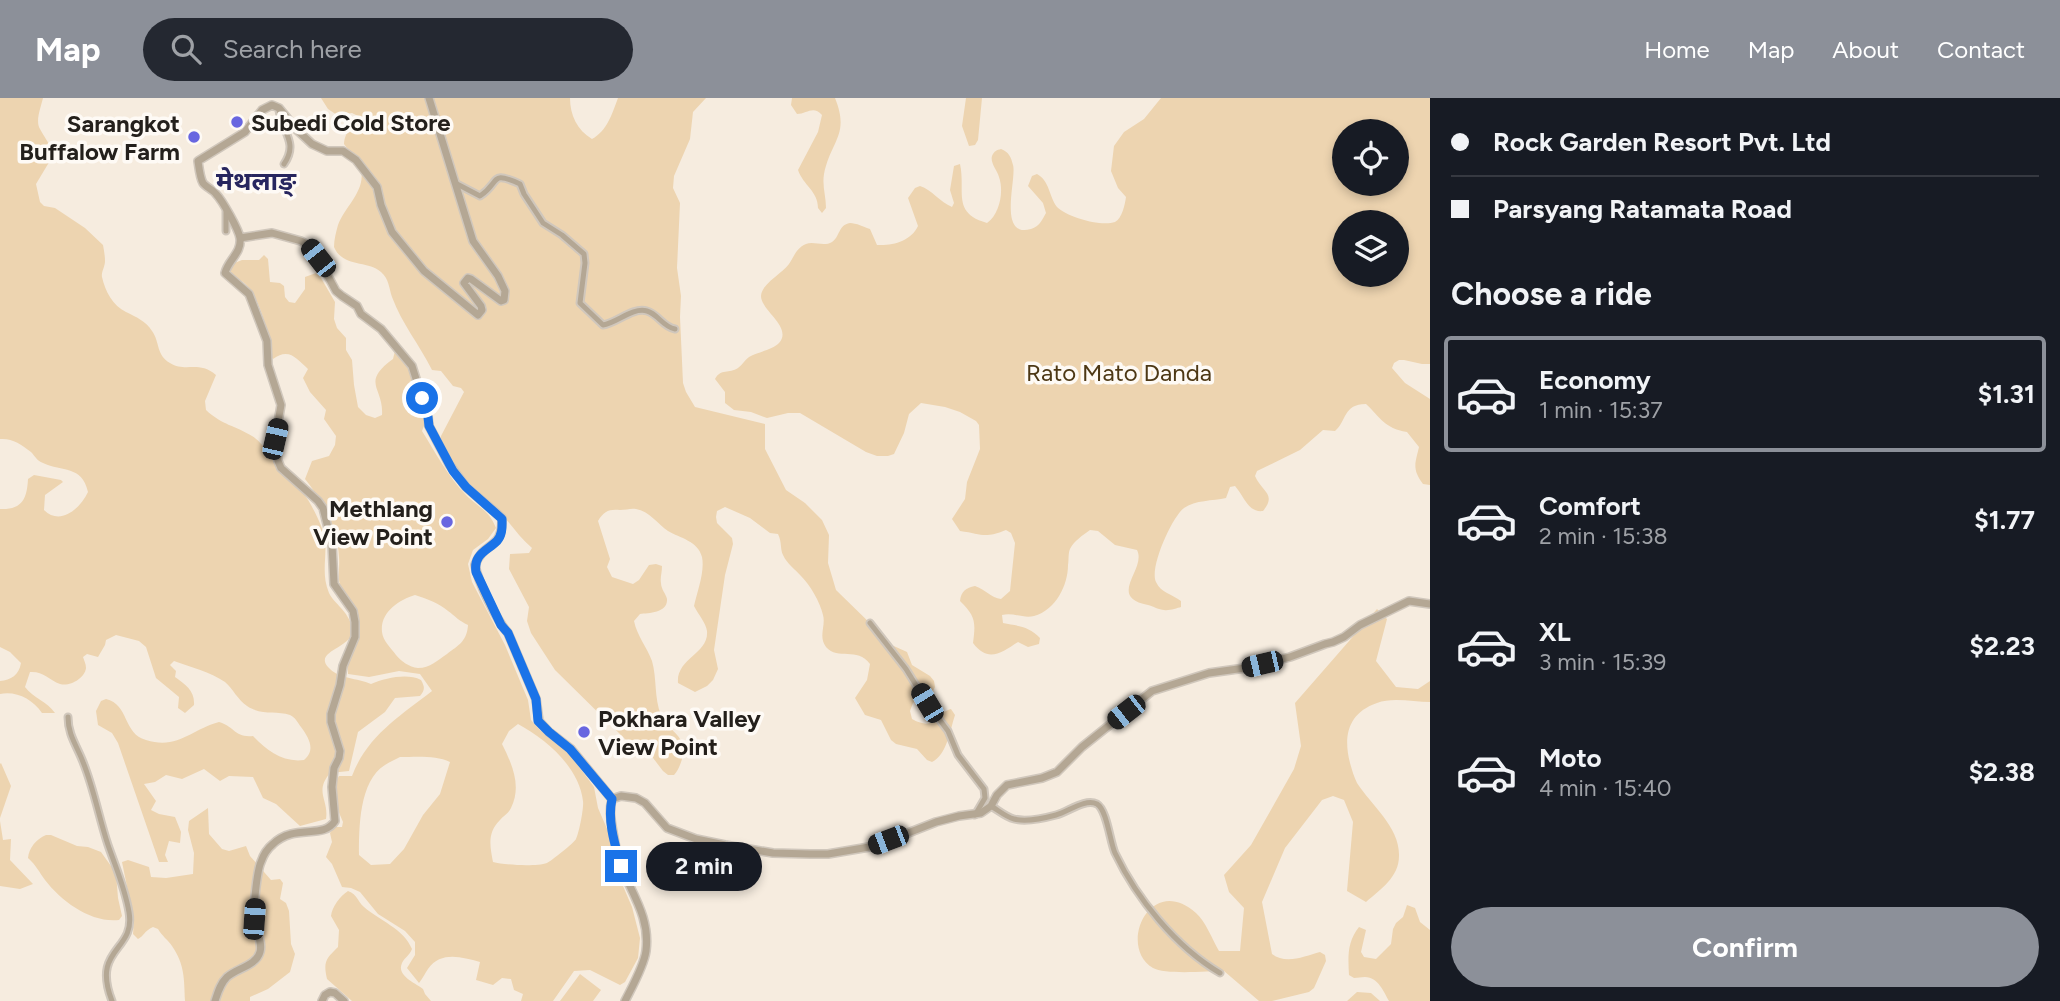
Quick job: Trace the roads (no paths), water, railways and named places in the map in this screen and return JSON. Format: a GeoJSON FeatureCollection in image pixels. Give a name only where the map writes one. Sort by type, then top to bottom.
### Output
{"type":"FeatureCollection","features":[{"type":"Feature","properties":{"kind":"street"},"geometry":{"type":"LineString","coordinates":[[215,1001],[226,977],[251,963],[260,952],[254,919],[255,898],[260,863],[271,845],[283,836],[299,831],[326,831],[335,821],[332,787],[334,768],[340,758],[340,751],[331,713],[355,630],[352,611],[334,584],[332,544],[323,508],[281,467],[276,456],[275,439],[281,405],[268,365],[267,341],[249,293],[226,273],[226,268],[239,247],[240,238],[235,222],[226,212],[218,195],[203,183],[198,161],[245,132],[262,110],[272,104],[279,108],[296,130],[312,144],[327,151],[343,151],[356,160],[377,187],[392,232],[424,271],[478,315],[482,310],[481,306],[464,284],[465,280],[471,279],[501,301],[504,300],[505,291],[498,276],[473,241],[429,98]]}},
{"type":"Feature","properties":{"kind":"street"},"geometry":{"type":"LineString","coordinates":[[279,108],[279,118],[289,136],[290,155],[284,164]]}},
{"type":"Feature","properties":{"kind":"street"},"geometry":{"type":"LineString","coordinates":[[457,184],[480,196],[499,177],[506,177],[520,184],[543,223],[584,254],[580,303],[603,325],[612,324],[639,310],[648,311],[668,328],[675,329]]}},
{"type":"Feature","properties":{"kind":"street"},"geometry":{"type":"LineString","coordinates":[[226,212],[226,231]]}},
{"type":"Feature","properties":{"kind":"street"},"geometry":{"type":"LineString","coordinates":[[240,238],[272,233],[301,241],[308,246],[336,291],[357,306],[361,314],[381,330],[412,366],[429,426],[449,464],[466,487],[502,519],[500,537],[480,555],[475,565],[488,600],[508,633],[536,699],[538,721],[570,749],[612,799],[610,811],[615,848],[645,921],[644,959],[625,1001]]}},
{"type":"Feature","properties":{"kind":"street"},"geometry":{"type":"LineString","coordinates":[[612,799],[621,796],[636,798],[645,803],[667,828],[725,845],[780,853],[828,854],[875,846],[936,822],[981,813],[991,806],[1007,785],[1057,772],[1082,747],[1152,691],[1209,673],[1290,657],[1333,642],[1360,625],[1409,601],[1430,604]]}},
{"type":"Feature","properties":{"kind":"street"},"geometry":{"type":"LineString","coordinates":[[870,623],[906,669],[948,731],[958,755],[984,789],[985,798],[975,815]]}},
{"type":"Feature","properties":{"kind":"street"},"geometry":{"type":"LineString","coordinates":[[68,717],[68,731],[84,763],[108,844],[125,889],[130,917],[128,935],[108,962],[106,979],[112,1001]]}},
{"type":"Feature","properties":{"kind":"street"},"geometry":{"type":"LineString","coordinates":[[991,806],[1014,819],[1026,820],[1055,815],[1086,804],[1099,805],[1104,813],[1118,860],[1148,905],[1189,952],[1220,973]]}},
{"type":"Feature","properties":{"kind":"street"},"geometry":{"type":"LineString","coordinates":[[322,1001],[330,992],[344,1001]]}},
{"type":"Feature","properties":{"kind":"place","name":"Subedi Cold Store"},"geometry":{"type":"Point","coordinates":[237,122]}},
{"type":"Feature","properties":{"kind":"place","name":"Sarangkot Buffalow Farm"},"geometry":{"type":"Point","coordinates":[194,137]}},
{"type":"Feature","properties":{"kind":"place","name":"Methlang View Point"},"geometry":{"type":"Point","coordinates":[447,522]}},
{"type":"Feature","properties":{"kind":"place","name":"Pokhara Valley View Point"},"geometry":{"type":"Point","coordinates":[584,732]}},
{"type":"Feature","properties":{"kind":"district","name":"मेथलाङ्"},"geometry":{"type":"Point","coordinates":[256,181]}},
{"type":"Feature","properties":{"kind":"park label","name":"Rato Mato Danda"},"geometry":{"type":"Point","coordinates":[1119,372]}}]}
